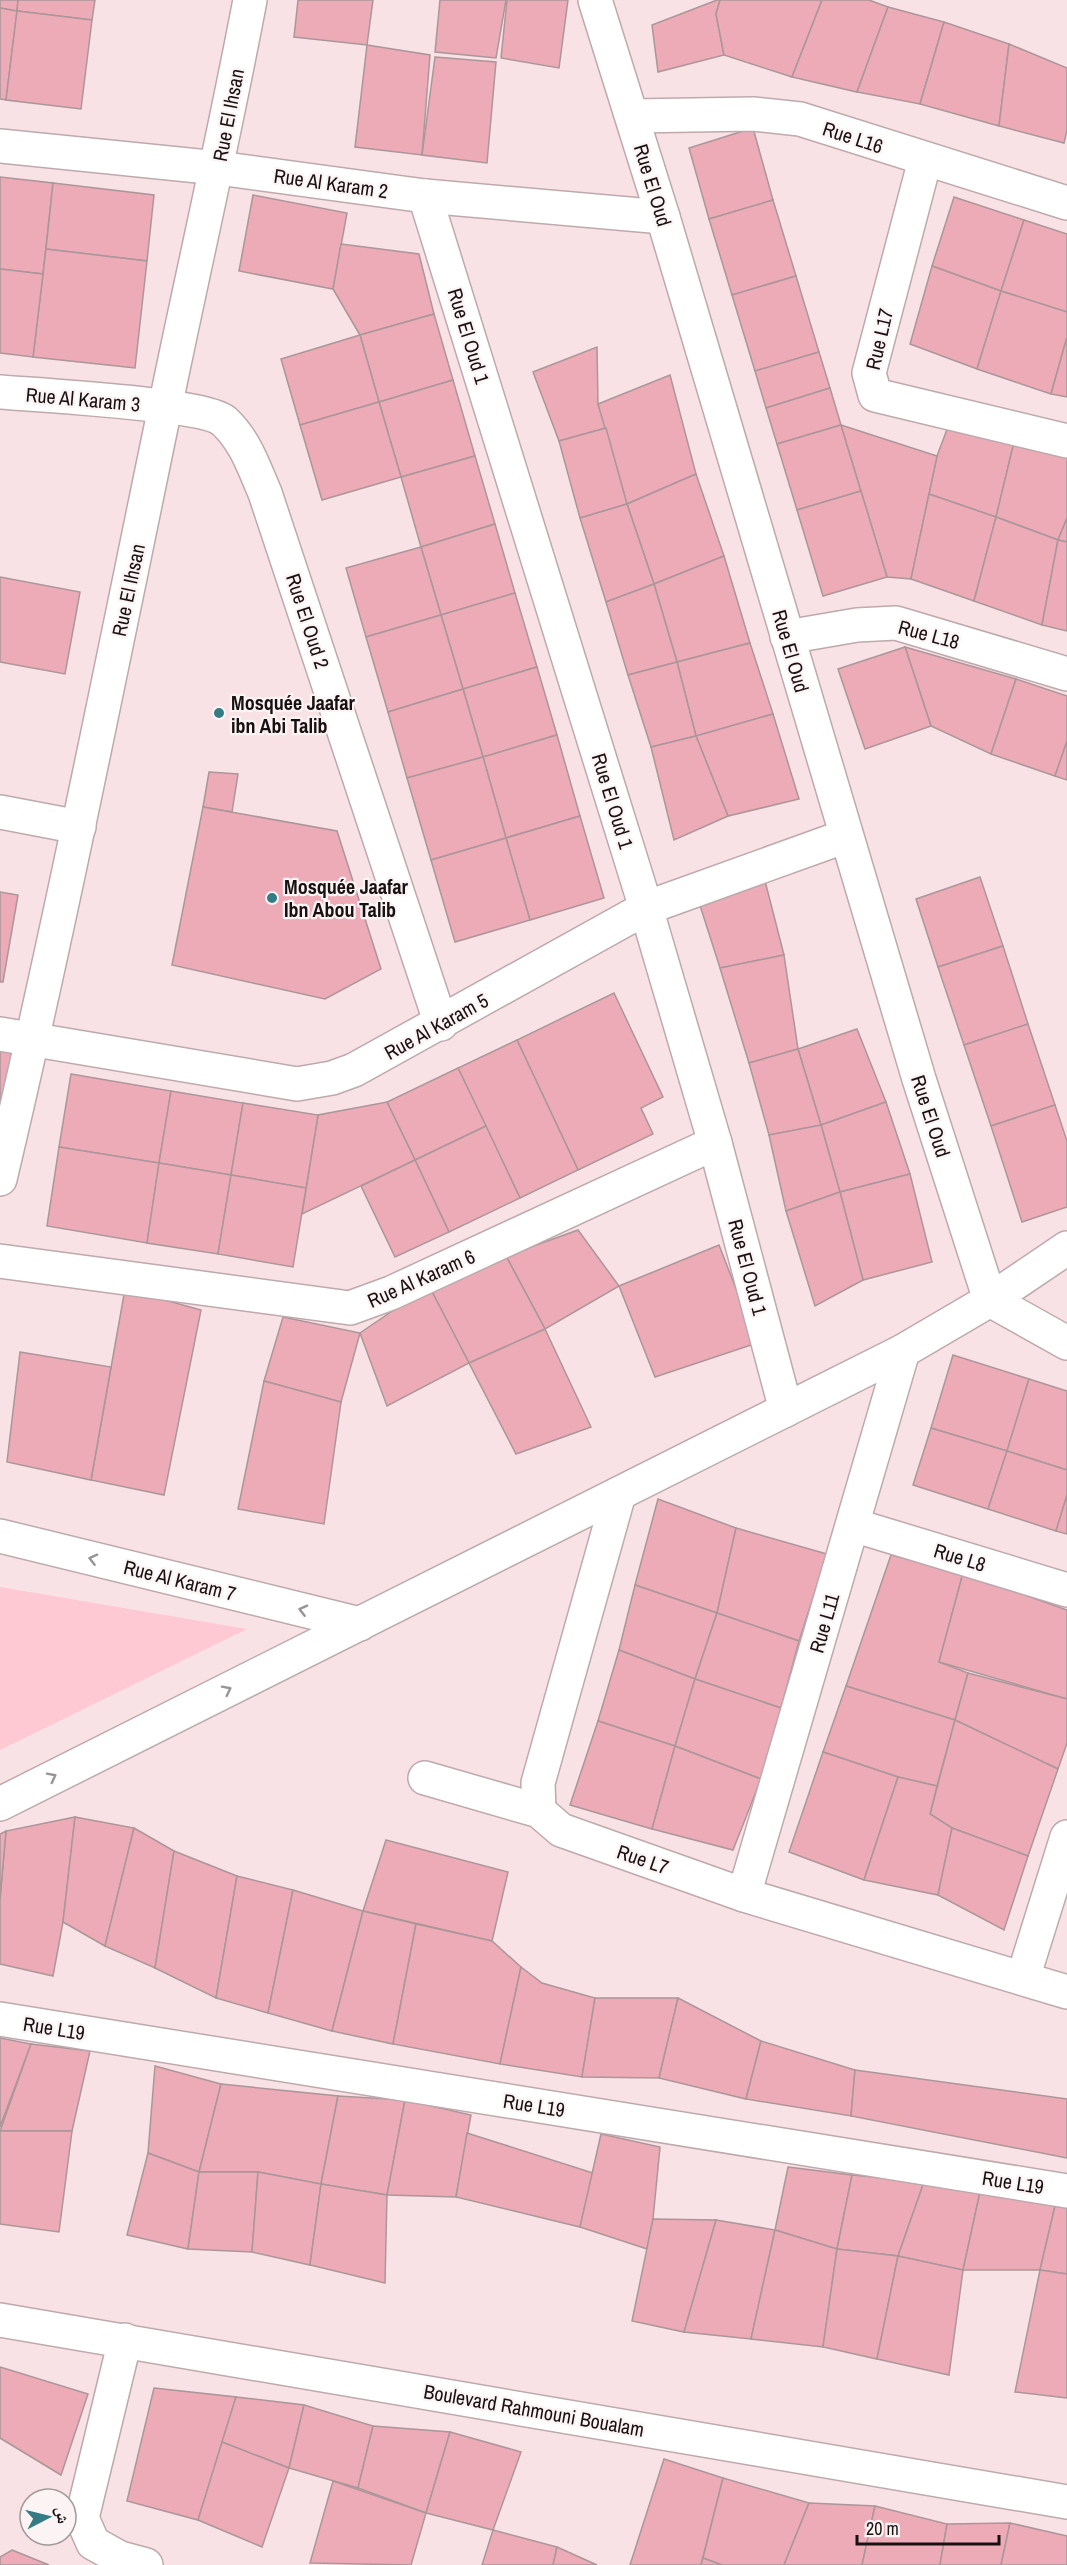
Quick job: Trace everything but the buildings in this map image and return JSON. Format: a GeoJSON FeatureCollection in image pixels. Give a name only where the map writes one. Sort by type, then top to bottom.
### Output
{"type":"FeatureCollection","features":[{"type":"Feature","properties":{"kind":"street","name":"Rue El Ihsan"},"geometry":{"type":"LineString","coordinates":[[0,1179],[79,826],[165,406],[218,168],[250,0]]}},
{"type":"Feature","properties":{"kind":"street","name":"Rue El Oud"},"geometry":{"type":"LineString","coordinates":[[595,0],[663,217],[846,836],[990,1300]]}},
{"type":"Feature","properties":{"kind":"street","name":"Rue L16"},"geometry":{"type":"LineString","coordinates":[[632,116],[753,114],[800,119],[1067,203]]}},
{"type":"Feature","properties":{"kind":"street","name":"Rue Al Karam 2"},"geometry":{"type":"LineString","coordinates":[[0,146],[218,168],[425,196],[663,217]]}},
{"type":"Feature","properties":{"kind":"street","name":"Rue L17"},"geometry":{"type":"LineString","coordinates":[[925,160],[869,373],[875,395],[1067,441]]}},
{"type":"Feature","properties":{"kind":"street","name":"Rue El Oud 1"},"geometry":{"type":"LineString","coordinates":[[425,196],[646,908],[715,1143],[786,1410]]}},
{"type":"Feature","properties":{"kind":"street","name":"Rue Al Karam 3"},"geometry":{"type":"LineString","coordinates":[[0,392],[165,406]]}},
{"type":"Feature","properties":{"kind":"street","name":"Rue El Oud 2"},"geometry":{"type":"LineString","coordinates":[[165,406],[224,420],[245,447],[265,493],[441,1024]]}},
{"type":"Feature","properties":{"kind":"street","name":"Rue L18"},"geometry":{"type":"LineString","coordinates":[[787,637],[857,625],[896,623],[1067,674]]}},
{"type":"Feature","properties":{"kind":"street"},"geometry":{"type":"LineString","coordinates":[[0,812],[79,826]]}},
{"type":"Feature","properties":{"kind":"street","name":"Rue Al Karam 5"},"geometry":{"type":"LineString","coordinates":[[0,1034],[297,1084],[332,1078],[354,1070],[441,1024],[646,908],[846,836]]}},
{"type":"Feature","properties":{"kind":"street","name":"Rue Al Karam 6"},"geometry":{"type":"LineString","coordinates":[[0,1261],[350,1308],[391,1293],[715,1143]]}},
{"type":"Feature","properties":{"kind":"street"},"geometry":{"type":"LineString","coordinates":[[0,1804],[903,1351],[990,1300],[1067,1248]]}},
{"type":"Feature","properties":{"kind":"street"},"geometry":{"type":"LineString","coordinates":[[990,1300],[1067,1343]]}},
{"type":"Feature","properties":{"kind":"street","name":"Rue L11"},"geometry":{"type":"LineString","coordinates":[[744,1894],[903,1351]]}},
{"type":"Feature","properties":{"kind":"street"},"geometry":{"type":"LineString","coordinates":[[426,1778],[539,1811],[538,1783],[619,1494]]}},
{"type":"Feature","properties":{"kind":"street","name":"Rue L8"},"geometry":{"type":"LineString","coordinates":[[853,1525],[1067,1590]]}},
{"type":"Feature","properties":{"kind":"street","name":"Rue Al Karam 7"},"geometry":{"type":"LineString","coordinates":[[0,1536],[360,1624]]}},
{"type":"Feature","properties":{"kind":"street","name":"Rue L7"},"geometry":{"type":"LineString","coordinates":[[539,1811],[561,1830],[744,1894],[1067,1992]]}},
{"type":"Feature","properties":{"kind":"street"},"geometry":{"type":"LineString","coordinates":[[1023,1978],[1067,1837]]}},
{"type":"Feature","properties":{"kind":"street","name":"Rue L19"},"geometry":{"type":"LineString","coordinates":[[0,2019],[1067,2191]]}},
{"type":"Feature","properties":{"kind":"street","name":"Boulevard Rahmouni Boualam"},"geometry":{"type":"LineString","coordinates":[[0,2320],[1067,2502]]}},
{"type":"Feature","properties":{"kind":"street"},"geometry":{"type":"LineString","coordinates":[[125,2340],[82,2518],[93,2542],[120,2558],[146,2565]]}},
{"type":"Feature","properties":{"kind":"shaded area"},"geometry":{"type":"Polygon","coordinates":[[[0,1587],[247,1629],[0,1750],[0,1587]]]}},
{"type":"Feature","properties":{"kind":"place","name":"Mosquée Jaafar ibn Abi Talib"},"geometry":{"type":"Point","coordinates":[219,713]}},
{"type":"Feature","properties":{"kind":"place","name":"Mosquée Jaafar Ibn Abou Talib"},"geometry":{"type":"Point","coordinates":[272,898]}}]}
